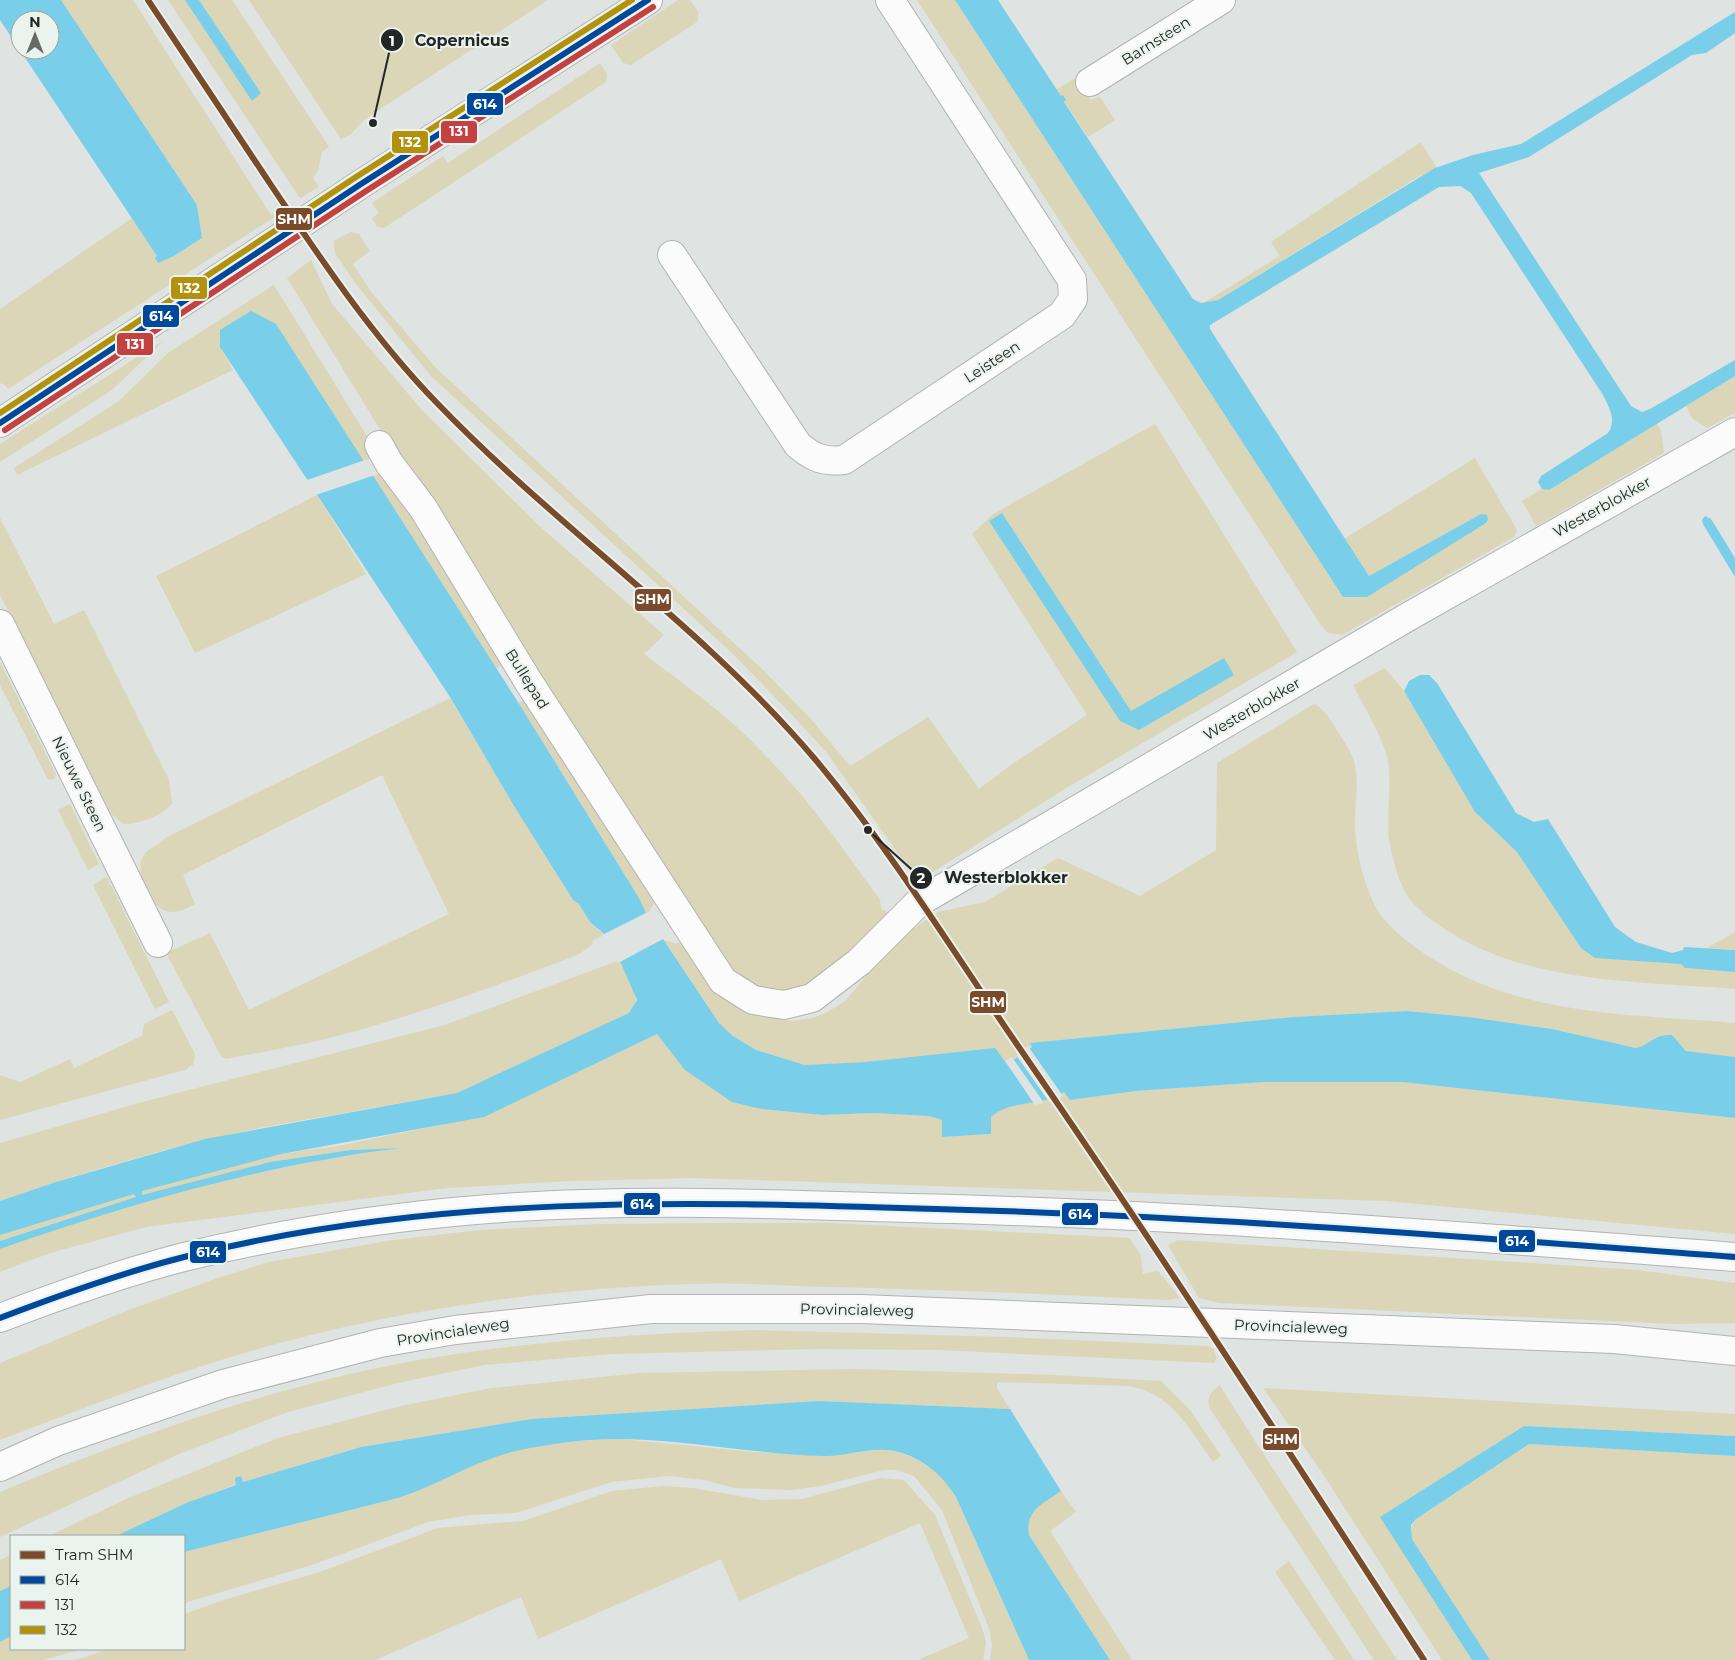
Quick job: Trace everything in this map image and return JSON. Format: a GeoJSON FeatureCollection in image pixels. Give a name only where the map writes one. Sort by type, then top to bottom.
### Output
{"type":"FeatureCollection","features":[{"type":"Feature","properties":{"kind":"street"},"geometry":{"type":"LineString","coordinates":[[0,423],[345,194],[648,0]]}},
{"type":"Feature","properties":{"kind":"street","name":"Leisteen"},"geometry":{"type":"LineString","coordinates":[[672,255],[798,445],[813,458],[828,462],[844,460],[1062,315],[1073,299],[1072,280],[890,0]]}},
{"type":"Feature","properties":{"kind":"street","name":"Barnsteen"},"geometry":{"type":"LineString","coordinates":[[1090,82],[1221,0]]}},
{"type":"Feature","properties":{"kind":"street","name":"Westerblokker"},"geometry":{"type":"LineString","coordinates":[[676,912],[723,981],[753,1000],[784,1005],[812,998],[859,962],[919,902],[1413,614],[1735,432]]}},
{"type":"Feature","properties":{"kind":"street","name":"Bullepad"},"geometry":{"type":"LineString","coordinates":[[381,458],[423,508],[528,681],[676,912]]}},
{"type":"Feature","properties":{"kind":"street","name":"Nieuwe Steen"},"geometry":{"type":"LineString","coordinates":[[0,624],[158,943]]}},
{"type":"Feature","properties":{"kind":"street"},"geometry":{"type":"LineString","coordinates":[[0,1318],[126,1274],[184,1257],[242,1244],[344,1226],[486,1209],[574,1204],[698,1202],[1004,1210],[1136,1216],[1735,1257]]}},
{"type":"Feature","properties":{"kind":"street","name":"Provincialeweg"},"geometry":{"type":"LineString","coordinates":[[0,1467],[58,1441],[223,1384],[380,1343],[455,1330],[651,1309],[870,1309],[1614,1339],[1735,1351]]}},
{"type":"Feature","properties":{"kind":"shaded area"},"geometry":{"type":"Polygon","coordinates":[[[61,0],[133,0],[271,215],[279,214],[8,389],[0,383],[0,309],[132,218],[158,256],[158,263],[174,256],[202,238],[197,205],[61,0]]]}},
{"type":"Feature","properties":{"kind":"shaded area"},"geometry":{"type":"Polygon","coordinates":[[[168,0],[185,0],[252,100],[261,93],[199,0],[232,0],[329,147],[322,152],[318,170],[313,178],[319,187],[301,198],[299,197],[168,0]]]}},
{"type":"Feature","properties":{"kind":"shaded area"},"geometry":{"type":"Polygon","coordinates":[[[249,0],[548,0],[365,119],[351,134],[341,139],[249,0]]]}},
{"type":"Feature","properties":{"kind":"shaded area"},"geometry":{"type":"Polygon","coordinates":[[[678,0],[690,0],[699,13],[697,22],[631,65],[623,63],[611,45],[678,0]]]}},
{"type":"Feature","properties":{"kind":"shaded area"},"geometry":{"type":"Polygon","coordinates":[[[917,0],[955,0],[1343,597],[1367,597],[1481,514],[1369,576],[1344,539],[1475,458],[1517,530],[1514,537],[1342,635],[1328,633],[1321,625],[917,0]]]}},
{"type":"Feature","properties":{"kind":"shaded area"},"geometry":{"type":"Polygon","coordinates":[[[600,63],[607,74],[606,82],[384,228],[377,227],[372,218],[379,213],[372,203],[443,156],[448,163],[600,63]]]}},
{"type":"Feature","properties":{"kind":"shaded area"},"geometry":{"type":"Polygon","coordinates":[[[1075,78],[1091,100],[1100,97],[1115,120],[1088,137],[1064,101],[1063,95],[1061,97],[1056,90],[1075,78]]]}},
{"type":"Feature","properties":{"kind":"shaded area"},"geometry":{"type":"Polygon","coordinates":[[[1421,142],[1437,168],[1416,178],[1218,300],[1203,303],[1280,256],[1271,242],[1421,142]]]}},
{"type":"Feature","properties":{"kind":"shaded area"},"geometry":{"type":"Polygon","coordinates":[[[351,232],[359,234],[370,251],[353,264],[372,293],[436,368],[762,669],[811,719],[850,766],[928,717],[979,789],[1012,764],[1087,715],[972,534],[993,514],[1155,424],[1297,652],[1068,787],[928,875],[931,880],[921,886],[827,753],[735,656],[431,376],[356,284],[335,253],[333,241],[351,232]],[[1002,513],[990,521],[1131,711],[1002,513]]]}},
{"type":"Feature","properties":{"kind":"shaded area"},"geometry":{"type":"Polygon","coordinates":[[[311,260],[332,304],[421,409],[537,524],[664,635],[644,654],[691,689],[750,740],[796,788],[853,862],[880,900],[881,909],[891,914],[839,964],[809,985],[793,991],[772,993],[740,982],[381,431],[287,278],[311,260]]]}},
{"type":"Feature","properties":{"kind":"shaded area"},"geometry":{"type":"Polygon","coordinates":[[[274,285],[376,451],[370,459],[363,461],[355,449],[220,347],[233,370],[17,475],[14,468],[119,401],[168,353],[274,285]]]}},
{"type":"Feature","properties":{"kind":"shaded area"},"geometry":{"type":"Polygon","coordinates":[[[163,341],[112,390],[0,462],[0,444],[163,341]]]}},
{"type":"Feature","properties":{"kind":"shaded area"},"geometry":{"type":"Polygon","coordinates":[[[1735,376],[1735,413],[1707,428],[1692,418],[1686,406],[1735,376]]]}},
{"type":"Feature","properties":{"kind":"shaded area"},"geometry":{"type":"Polygon","coordinates":[[[1657,424],[1661,430],[1664,453],[1536,526],[1522,501],[1542,489],[1549,490],[1657,424]]]}},
{"type":"Feature","properties":{"kind":"shaded area"},"geometry":{"type":"Polygon","coordinates":[[[385,472],[507,659],[496,669],[373,476],[385,472]]]}},
{"type":"Feature","properties":{"kind":"shaded area"},"geometry":{"type":"Polygon","coordinates":[[[317,495],[366,574],[195,653],[156,576],[317,495]]]}},
{"type":"Feature","properties":{"kind":"shaded area"},"geometry":{"type":"Polygon","coordinates":[[[0,518],[54,624],[84,610],[169,780],[172,803],[162,812],[143,821],[124,824],[111,814],[0,595],[0,518]]]}},
{"type":"Feature","properties":{"kind":"shaded area"},"geometry":{"type":"Polygon","coordinates":[[[0,662],[56,775],[54,779],[50,780],[47,778],[0,685],[0,662]]]}},
{"type":"Feature","properties":{"kind":"shaded area"},"geometry":{"type":"Polygon","coordinates":[[[1385,668],[1404,691],[1475,812],[1517,852],[1581,948],[1682,964],[1685,968],[1735,972],[1735,989],[1626,981],[1552,971],[1517,962],[1483,950],[1451,933],[1417,908],[1403,888],[1390,847],[1388,824],[1390,779],[1387,758],[1380,737],[1353,685],[1385,668]]]}},
{"type":"Feature","properties":{"kind":"shaded area"},"geometry":{"type":"Polygon","coordinates":[[[450,698],[514,806],[573,900],[579,904],[590,922],[604,935],[592,941],[593,944],[579,954],[562,961],[484,990],[405,1016],[305,1044],[226,1059],[221,1056],[166,953],[210,933],[249,1010],[449,914],[382,775],[183,875],[195,904],[178,911],[166,911],[160,908],[151,897],[141,873],[140,866],[144,854],[165,838],[450,698]]]}},
{"type":"Feature","properties":{"kind":"shaded area"},"geometry":{"type":"Polygon","coordinates":[[[530,700],[655,901],[647,915],[639,898],[518,702],[530,700]]]}},
{"type":"Feature","properties":{"kind":"shaded area"},"geometry":{"type":"Polygon","coordinates":[[[1314,704],[1327,715],[1354,760],[1357,783],[1356,840],[1362,869],[1377,908],[1389,925],[1402,937],[1439,963],[1474,981],[1510,994],[1583,1010],[1735,1023],[1735,1057],[1686,1051],[1672,1035],[1654,1038],[1646,1046],[1636,1048],[1552,1029],[1469,1017],[1407,1011],[1293,1017],[1031,1043],[1032,1046],[1007,1064],[865,1062],[805,1065],[756,1050],[733,1036],[719,1023],[664,940],[677,944],[678,942],[685,947],[720,995],[741,1010],[758,1016],[792,1021],[813,1018],[826,1013],[845,1001],[891,947],[914,928],[938,912],[985,902],[1058,858],[1140,896],[1216,850],[1217,763],[1314,704]]]}},
{"type":"Feature","properties":{"kind":"shaded area"},"geometry":{"type":"Polygon","coordinates":[[[70,804],[99,864],[88,870],[58,810],[70,804]]]}},
{"type":"Feature","properties":{"kind":"shaded area"},"geometry":{"type":"Polygon","coordinates":[[[107,877],[169,1002],[155,1009],[93,885],[107,877]]]}},
{"type":"Feature","properties":{"kind":"shaded area"},"geometry":{"type":"Polygon","coordinates":[[[1735,932],[1735,950],[1707,948],[1735,932]]]}},
{"type":"Feature","properties":{"kind":"shaded area"},"geometry":{"type":"Polygon","coordinates":[[[620,960],[635,994],[634,1007],[630,1013],[457,1093],[259,1128],[168,1149],[71,1177],[0,1202],[0,1143],[146,1101],[445,1025],[620,960]]]}},
{"type":"Feature","properties":{"kind":"shaded area"},"geometry":{"type":"Polygon","coordinates":[[[172,1010],[195,1054],[193,1065],[188,1067],[188,1069],[0,1120],[0,1075],[20,1082],[70,1059],[74,1068],[142,1036],[144,1024],[172,1010]]]}},
{"type":"Feature","properties":{"kind":"shaded area"},"geometry":{"type":"Polygon","coordinates":[[[657,1034],[665,1043],[761,1109],[822,1115],[873,1113],[929,1116],[942,1120],[942,1137],[991,1134],[991,1117],[997,1111],[1010,1106],[1045,1100],[1064,1092],[1082,1098],[1136,1091],[1264,1082],[1402,1082],[1735,1118],[1735,1234],[1386,1201],[693,1178],[570,1181],[447,1188],[146,1227],[50,1253],[0,1272],[0,1249],[73,1223],[186,1189],[320,1160],[399,1148],[351,1150],[270,1162],[142,1196],[141,1191],[281,1154],[338,1146],[445,1124],[528,1095],[657,1034]]]}},
{"type":"Feature","properties":{"kind":"shaded area"},"geometry":{"type":"Polygon","coordinates":[[[134,1194],[136,1197],[0,1241],[0,1235],[8,1232],[134,1194]]]}},
{"type":"Feature","properties":{"kind":"shaded area"},"geometry":{"type":"Polygon","coordinates":[[[830,1223],[1130,1238],[1141,1256],[1143,1274],[1158,1271],[1180,1298],[1168,1300],[1001,1292],[726,1283],[643,1286],[547,1294],[404,1315],[357,1324],[271,1345],[154,1382],[0,1440],[0,1363],[131,1309],[269,1262],[393,1240],[480,1230],[600,1224],[830,1223]]]}},
{"type":"Feature","properties":{"kind":"shaded area"},"geometry":{"type":"Polygon","coordinates":[[[1178,1240],[1637,1270],[1735,1283],[1735,1323],[1674,1324],[1219,1303],[1199,1298],[1168,1245],[1178,1240]]]}},
{"type":"Feature","properties":{"kind":"shaded area"},"geometry":{"type":"Polygon","coordinates":[[[757,1330],[1005,1337],[1206,1346],[1213,1348],[1217,1358],[1214,1363],[939,1350],[818,1349],[613,1354],[484,1365],[398,1383],[288,1412],[179,1454],[0,1537],[0,1492],[168,1427],[297,1387],[392,1365],[496,1348],[652,1334],[757,1330]]]}},
{"type":"Feature","properties":{"kind":"shaded area"},"geometry":{"type":"Polygon","coordinates":[[[855,1369],[1055,1375],[1161,1381],[1189,1409],[1221,1456],[1213,1462],[1178,1414],[1157,1396],[1144,1390],[1129,1386],[997,1382],[997,1389],[1010,1409],[819,1401],[531,1419],[361,1447],[243,1482],[241,1476],[237,1484],[186,1503],[118,1535],[51,1535],[126,1499],[278,1438],[401,1406],[492,1388],[640,1373],[855,1369]]]}},
{"type":"Feature","properties":{"kind":"shaded area"},"geometry":{"type":"Polygon","coordinates":[[[1220,1385],[1397,1660],[1374,1660],[1209,1407],[1210,1394],[1220,1385]]]}},
{"type":"Feature","properties":{"kind":"shaded area"},"geometry":{"type":"Polygon","coordinates":[[[1263,1388],[1735,1414],[1735,1436],[1524,1426],[1381,1517],[1472,1660],[1442,1660],[1323,1474],[1263,1388]]]}},
{"type":"Feature","properties":{"kind":"shaded area"},"geometry":{"type":"Polygon","coordinates":[[[620,1439],[754,1452],[826,1456],[884,1449],[918,1460],[945,1478],[956,1497],[1029,1660],[990,1660],[992,1645],[990,1631],[942,1510],[914,1476],[898,1470],[884,1470],[821,1486],[790,1490],[735,1488],[704,1480],[669,1476],[611,1482],[516,1513],[470,1515],[428,1522],[312,1565],[185,1603],[185,1552],[398,1498],[496,1456],[531,1447],[566,1442],[620,1439]]]}},
{"type":"Feature","properties":{"kind":"shaded area"},"geometry":{"type":"Polygon","coordinates":[[[1529,1444],[1735,1456],[1735,1660],[1490,1660],[1412,1539],[1412,1525],[1416,1519],[1529,1444]]]}},
{"type":"Feature","properties":{"kind":"shaded area"},"geometry":{"type":"Polygon","coordinates":[[[880,1478],[904,1480],[935,1515],[984,1633],[986,1643],[983,1660],[918,1660],[969,1638],[920,1523],[739,1601],[721,1559],[538,1639],[521,1597],[375,1660],[77,1660],[105,1650],[185,1650],[185,1614],[227,1599],[317,1573],[438,1528],[523,1521],[612,1491],[663,1486],[693,1488],[762,1500],[802,1499],[880,1478]]]}},
{"type":"Feature","properties":{"kind":"shaded area"},"geometry":{"type":"Polygon","coordinates":[[[1061,1491],[1076,1512],[1050,1531],[1132,1660],[1110,1660],[1029,1535],[1028,1526],[1030,1519],[1037,1508],[1061,1491]]]}},
{"type":"Feature","properties":{"kind":"shaded area"},"geometry":{"type":"Polygon","coordinates":[[[10,1555],[10,1586],[0,1591],[0,1560],[10,1555]]]}},
{"type":"Feature","properties":{"kind":"shaded area"},"geometry":{"type":"Polygon","coordinates":[[[1289,1561],[1354,1660],[1335,1660],[1275,1572],[1289,1561]]]}},
{"type":"Feature","properties":{"kind":"shaded area"},"geometry":{"type":"Polygon","coordinates":[[[10,1637],[10,1650],[78,1650],[43,1660],[0,1660],[0,1642],[10,1637]]]}},
{"type":"Feature","properties":{"kind":"water"},"geometry":{"type":"Polygon","coordinates":[[[0,0],[61,0],[197,205],[202,238],[174,256],[158,263],[155,258],[157,256],[27,60],[60,60],[60,10],[10,10],[10,35],[0,20],[0,0]]]}},
{"type":"Feature","properties":{"kind":"water"},"geometry":{"type":"Polygon","coordinates":[[[185,0],[199,0],[261,93],[252,101],[185,0]]]}},
{"type":"Feature","properties":{"kind":"water"},"geometry":{"type":"Polygon","coordinates":[[[955,0],[998,0],[1061,96],[1063,95],[1066,100],[1064,102],[1193,299],[1201,303],[1218,300],[1435,168],[1473,155],[1521,144],[1735,12],[1735,33],[1706,53],[1692,55],[1529,157],[1479,173],[1631,406],[1642,412],[1650,409],[1735,360],[1735,376],[1549,490],[1542,489],[1538,482],[1541,476],[1608,433],[1612,423],[1610,409],[1603,395],[1471,193],[1460,186],[1439,187],[1210,325],[1210,329],[1369,576],[1481,514],[1487,515],[1488,520],[1486,523],[1367,597],[1343,597],[955,0]]]}},
{"type":"Feature","properties":{"kind":"water"},"geometry":{"type":"Polygon","coordinates":[[[251,311],[276,324],[518,702],[639,898],[647,915],[719,1023],[733,1036],[756,1050],[805,1065],[865,1062],[995,1048],[1007,1064],[1032,1047],[1030,1043],[1293,1017],[1407,1011],[1469,1017],[1552,1029],[1636,1048],[1661,1036],[1672,1035],[1686,1051],[1735,1057],[1735,1118],[1402,1082],[1264,1082],[1136,1091],[1070,1100],[1064,1092],[1046,1100],[1017,1105],[999,1111],[991,1117],[991,1134],[942,1137],[942,1120],[929,1116],[873,1113],[822,1115],[761,1109],[732,1102],[685,1070],[657,1034],[484,1117],[281,1154],[142,1191],[142,1195],[270,1162],[351,1150],[401,1148],[299,1164],[248,1175],[148,1201],[0,1249],[0,1241],[136,1197],[134,1194],[0,1235],[0,1201],[56,1182],[205,1139],[457,1093],[629,1013],[637,1000],[620,961],[603,933],[590,922],[579,904],[573,900],[514,806],[450,697],[220,347],[220,330],[251,311]]]}},
{"type":"Feature","properties":{"kind":"water"},"geometry":{"type":"Polygon","coordinates":[[[1002,513],[1131,711],[1224,658],[1234,675],[1139,730],[1120,721],[989,521],[1002,513]]]}},
{"type":"Feature","properties":{"kind":"water"},"geometry":{"type":"Polygon","coordinates":[[[1705,516],[1711,519],[1735,558],[1735,577],[1703,524],[1702,520],[1705,516]]]}},
{"type":"Feature","properties":{"kind":"water"},"geometry":{"type":"Polygon","coordinates":[[[1420,675],[1429,675],[1437,683],[1516,813],[1534,822],[1548,819],[1615,927],[1636,942],[1672,953],[1683,950],[1684,947],[1735,950],[1735,972],[1685,968],[1681,964],[1595,958],[1581,948],[1517,852],[1475,812],[1404,691],[1409,681],[1420,675]]]}},
{"type":"Feature","properties":{"kind":"water"},"geometry":{"type":"Polygon","coordinates":[[[819,1401],[1010,1409],[1061,1491],[1042,1504],[1033,1514],[1028,1526],[1029,1535],[1110,1660],[1029,1660],[956,1497],[933,1470],[911,1456],[892,1451],[872,1450],[823,1456],[772,1453],[644,1440],[607,1439],[572,1442],[508,1453],[476,1464],[430,1486],[398,1498],[185,1552],[185,1535],[118,1535],[186,1503],[236,1485],[235,1478],[241,1476],[243,1482],[361,1447],[531,1419],[819,1401]]]}},
{"type":"Feature","properties":{"kind":"water"},"geometry":{"type":"Polygon","coordinates":[[[1524,1426],[1735,1436],[1735,1456],[1529,1444],[1416,1519],[1411,1525],[1412,1539],[1490,1660],[1472,1660],[1380,1517],[1524,1426]]]}},
{"type":"Feature","properties":{"kind":"water"},"geometry":{"type":"Polygon","coordinates":[[[10,1586],[10,1637],[0,1642],[0,1591],[10,1586]]]}},
{"type":"Feature","properties":{"kind":"pier"},"geometry":{"type":"Polygon","coordinates":[[[365,460],[375,475],[316,495],[307,480],[365,460]]]}},
{"type":"Feature","properties":{"kind":"pier"},"geometry":{"type":"Polygon","coordinates":[[[648,912],[665,938],[618,963],[602,935],[648,912]]]}},
{"type":"Feature","properties":{"kind":"pier"},"geometry":{"type":"Polygon","coordinates":[[[1028,1046],[1063,1096],[1054,1102],[1049,1102],[1016,1055],[1028,1046]]]}},
{"type":"Feature","properties":{"kind":"pier"},"geometry":{"type":"Polygon","coordinates":[[[1012,1057],[1044,1103],[1035,1105],[1005,1061],[1012,1057]]]}},
{"type":"Feature","properties":{"kind":"tram line","name":"SHM"},"geometry":{"type":"LineString","coordinates":[[148,0],[325,265],[413,377],[483,449],[725,664],[771,710],[842,792],[918,898],[1120,1196],[1424,1660]]}},
{"type":"Feature","properties":{"kind":"transit line","name":"132"},"geometry":{"type":"LineString","coordinates":[[0,413],[356,177],[632,0]]}},
{"type":"Feature","properties":{"kind":"transit line","name":"614"},"geometry":{"type":"LineString","coordinates":[[0,423],[361,184],[648,0]]}},
{"type":"Feature","properties":{"kind":"transit line","name":"131"},"geometry":{"type":"LineString","coordinates":[[5,430],[366,191],[653,7]]}},
{"type":"Feature","properties":{"kind":"transit line","name":"614"},"geometry":{"type":"LineString","coordinates":[[0,1318],[137,1270],[184,1257],[278,1237],[371,1222],[464,1212],[558,1206],[745,1204],[1036,1212],[1336,1228],[1735,1257]]}},
{"type":"Feature","properties":{"kind":"place","name":"Copernicus"},"geometry":{"type":"Point","coordinates":[373,123]}},
{"type":"Feature","properties":{"kind":"place","name":"Westerblokker"},"geometry":{"type":"Point","coordinates":[868,830]}}]}
